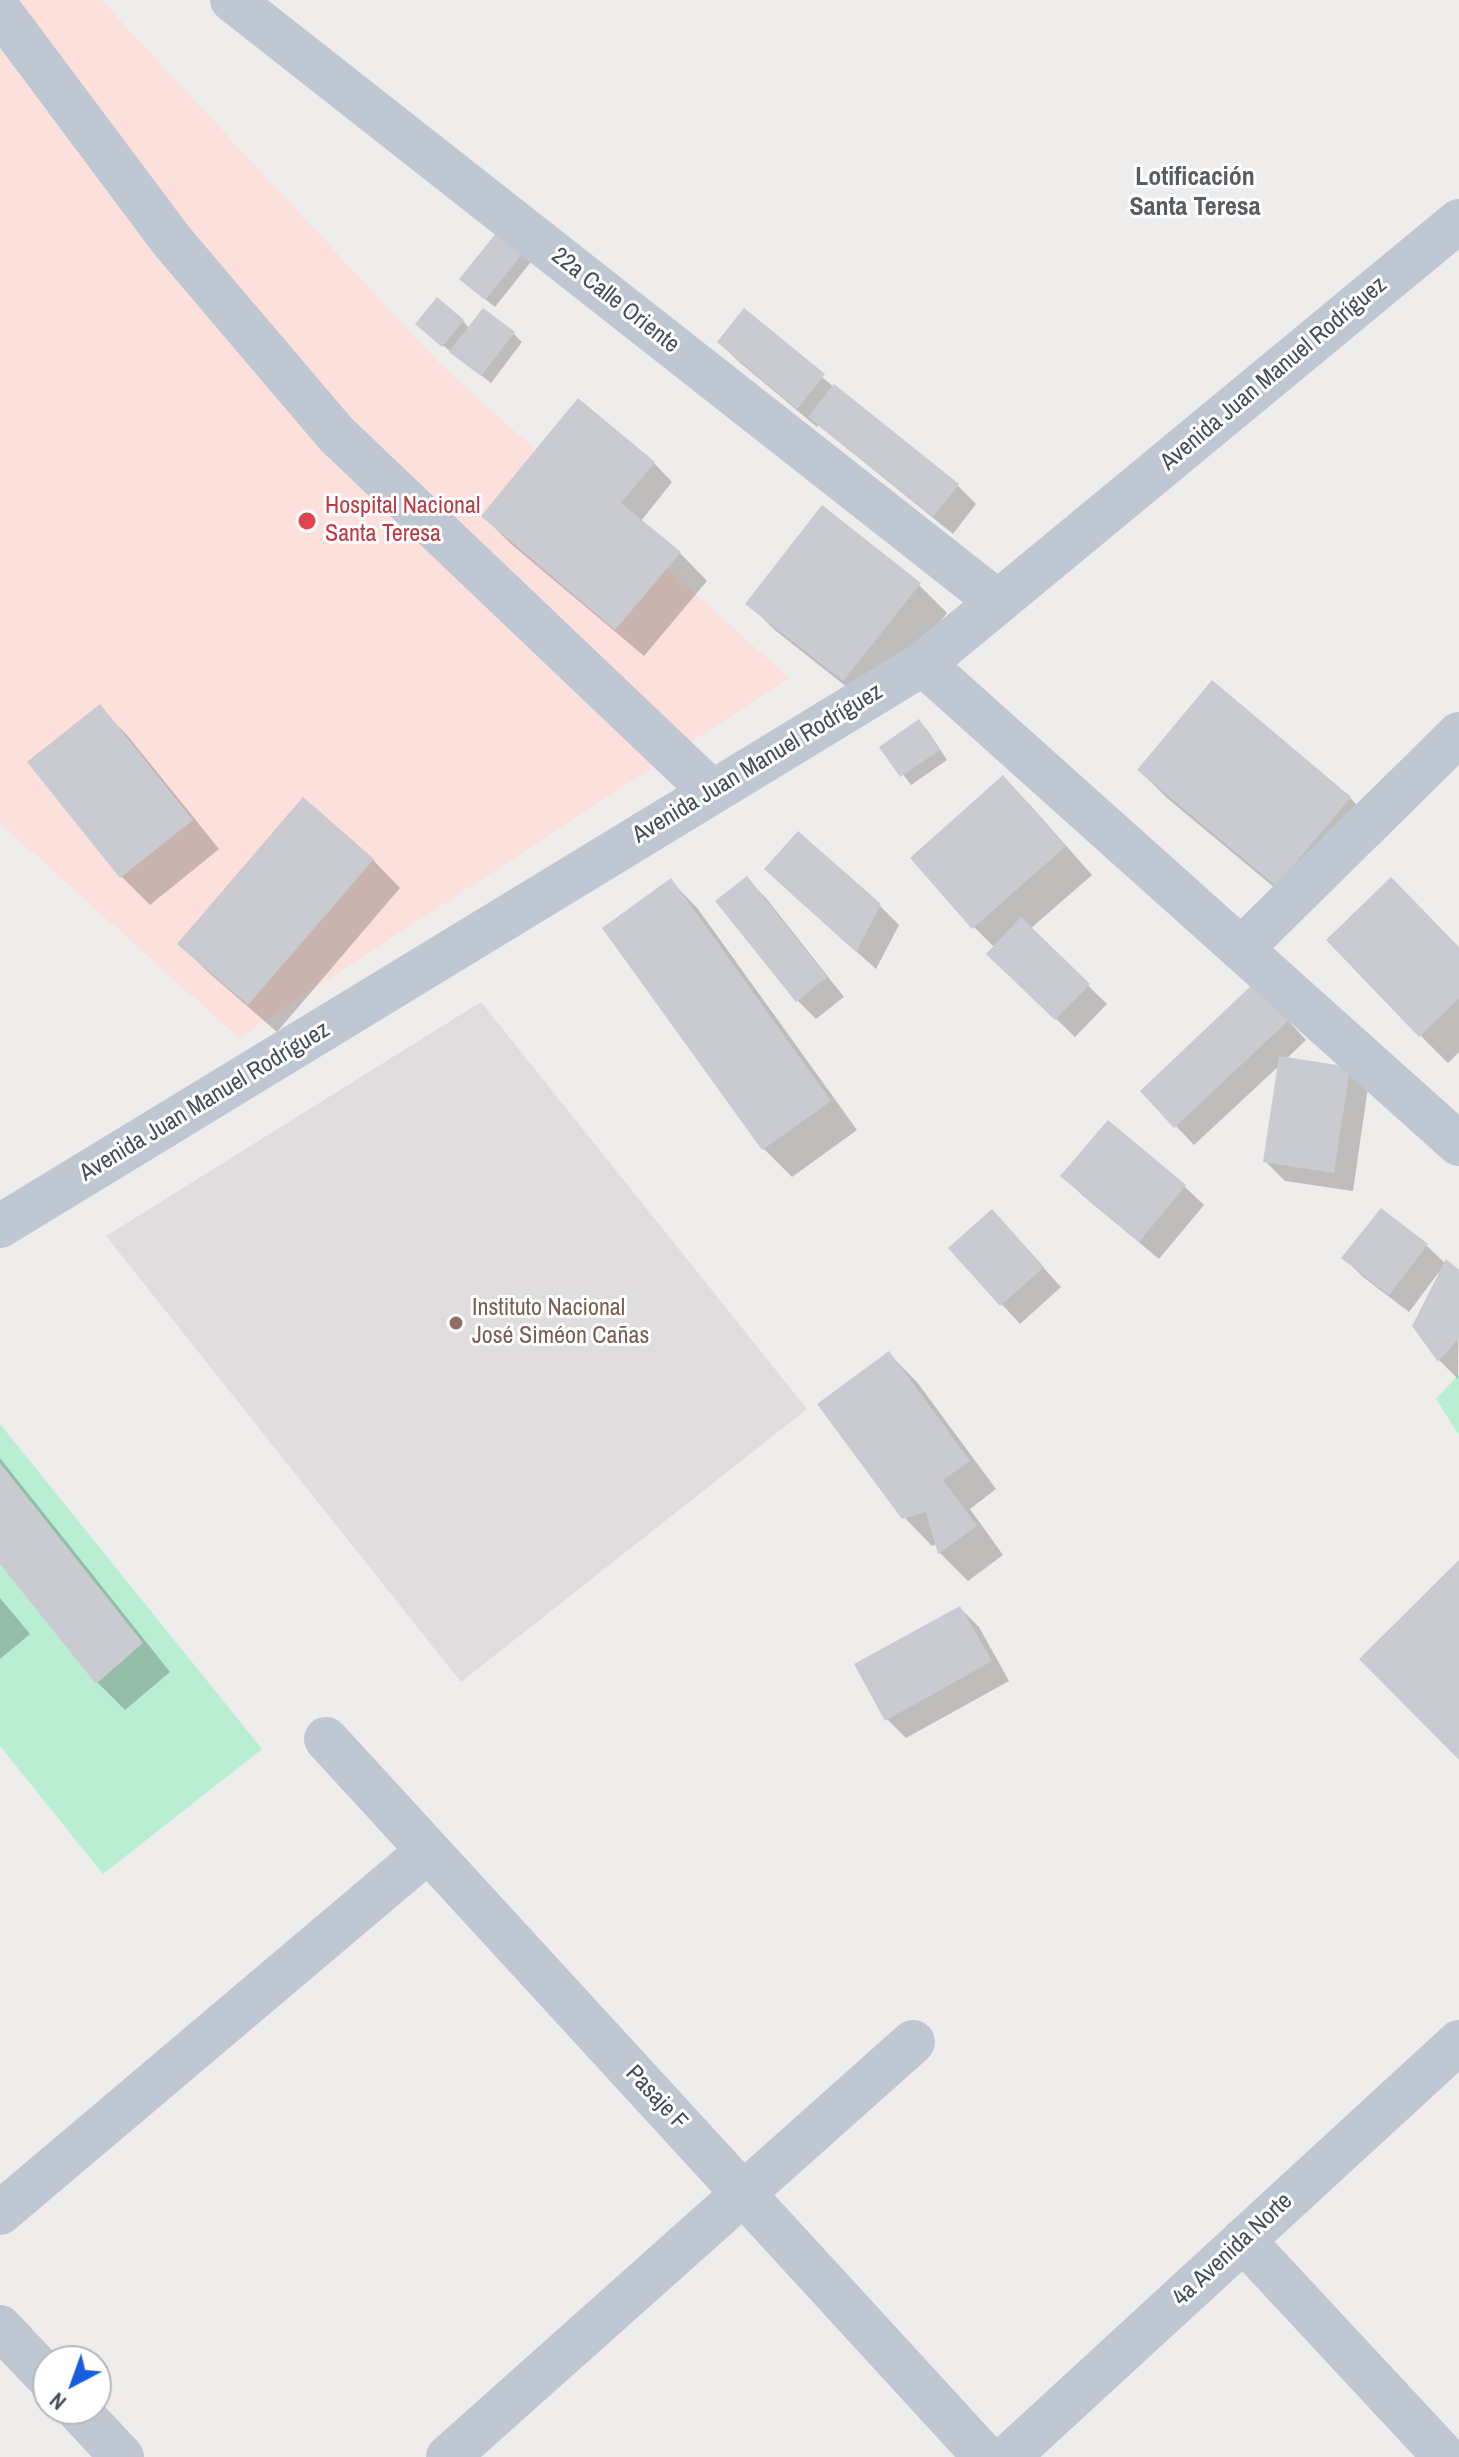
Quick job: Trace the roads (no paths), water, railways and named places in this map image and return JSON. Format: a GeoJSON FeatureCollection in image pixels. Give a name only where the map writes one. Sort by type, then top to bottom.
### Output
{"type":"FeatureCollection","features":[{"type":"Feature","properties":{"kind":"street","name":"22a Calle Oriente"},"geometry":{"type":"LineString","coordinates":[[232,0],[998,602]]}},
{"type":"Feature","properties":{"kind":"street"},"geometry":{"type":"LineString","coordinates":[[0,11],[172,241],[336,434],[712,792]]}},
{"type":"Feature","properties":{"kind":"street","name":"Avenida Juan Manuel Rodríguez"},"geometry":{"type":"LineString","coordinates":[[0,1226],[923,664],[1458,223]]}},
{"type":"Feature","properties":{"kind":"street"},"geometry":{"type":"LineString","coordinates":[[923,664],[1459,1144]]}},
{"type":"Feature","properties":{"kind":"street"},"geometry":{"type":"LineString","coordinates":[[1242,948],[1459,734]]}},
{"type":"Feature","properties":{"kind":"street","name":"Pasaje F"},"geometry":{"type":"LineString","coordinates":[[326,1739],[985,2457]]}},
{"type":"Feature","properties":{"kind":"street"},"geometry":{"type":"LineString","coordinates":[[0,2213],[428,1851]]}},
{"type":"Feature","properties":{"kind":"street"},"geometry":{"type":"LineString","coordinates":[[448,2457],[913,2042]]}},
{"type":"Feature","properties":{"kind":"street","name":"4a Avenida Norte"},"geometry":{"type":"LineString","coordinates":[[1008,2457],[1459,2042]]}},
{"type":"Feature","properties":{"kind":"street"},"geometry":{"type":"LineString","coordinates":[[1243,2240],[1445,2457]]}},
{"type":"Feature","properties":{"kind":"street"},"geometry":{"type":"LineString","coordinates":[[0,2327],[32,2361]]}},
{"type":"Feature","properties":{"kind":"street"},"geometry":{"type":"LineString","coordinates":[[92,2425],[122,2457]]}},
{"type":"Feature","properties":{"kind":"place","name":"Hospital Nacional Santa Teresa"},"geometry":{"type":"Point","coordinates":[307,521]}},
{"type":"Feature","properties":{"kind":"place","name":"Instituto Nacional José Siméon Cañas"},"geometry":{"type":"Point","coordinates":[456,1323]}},
{"type":"Feature","properties":{"kind":"district","name":"Lotificación Santa Teresa"},"geometry":{"type":"Point","coordinates":[1195,193]}}]}
